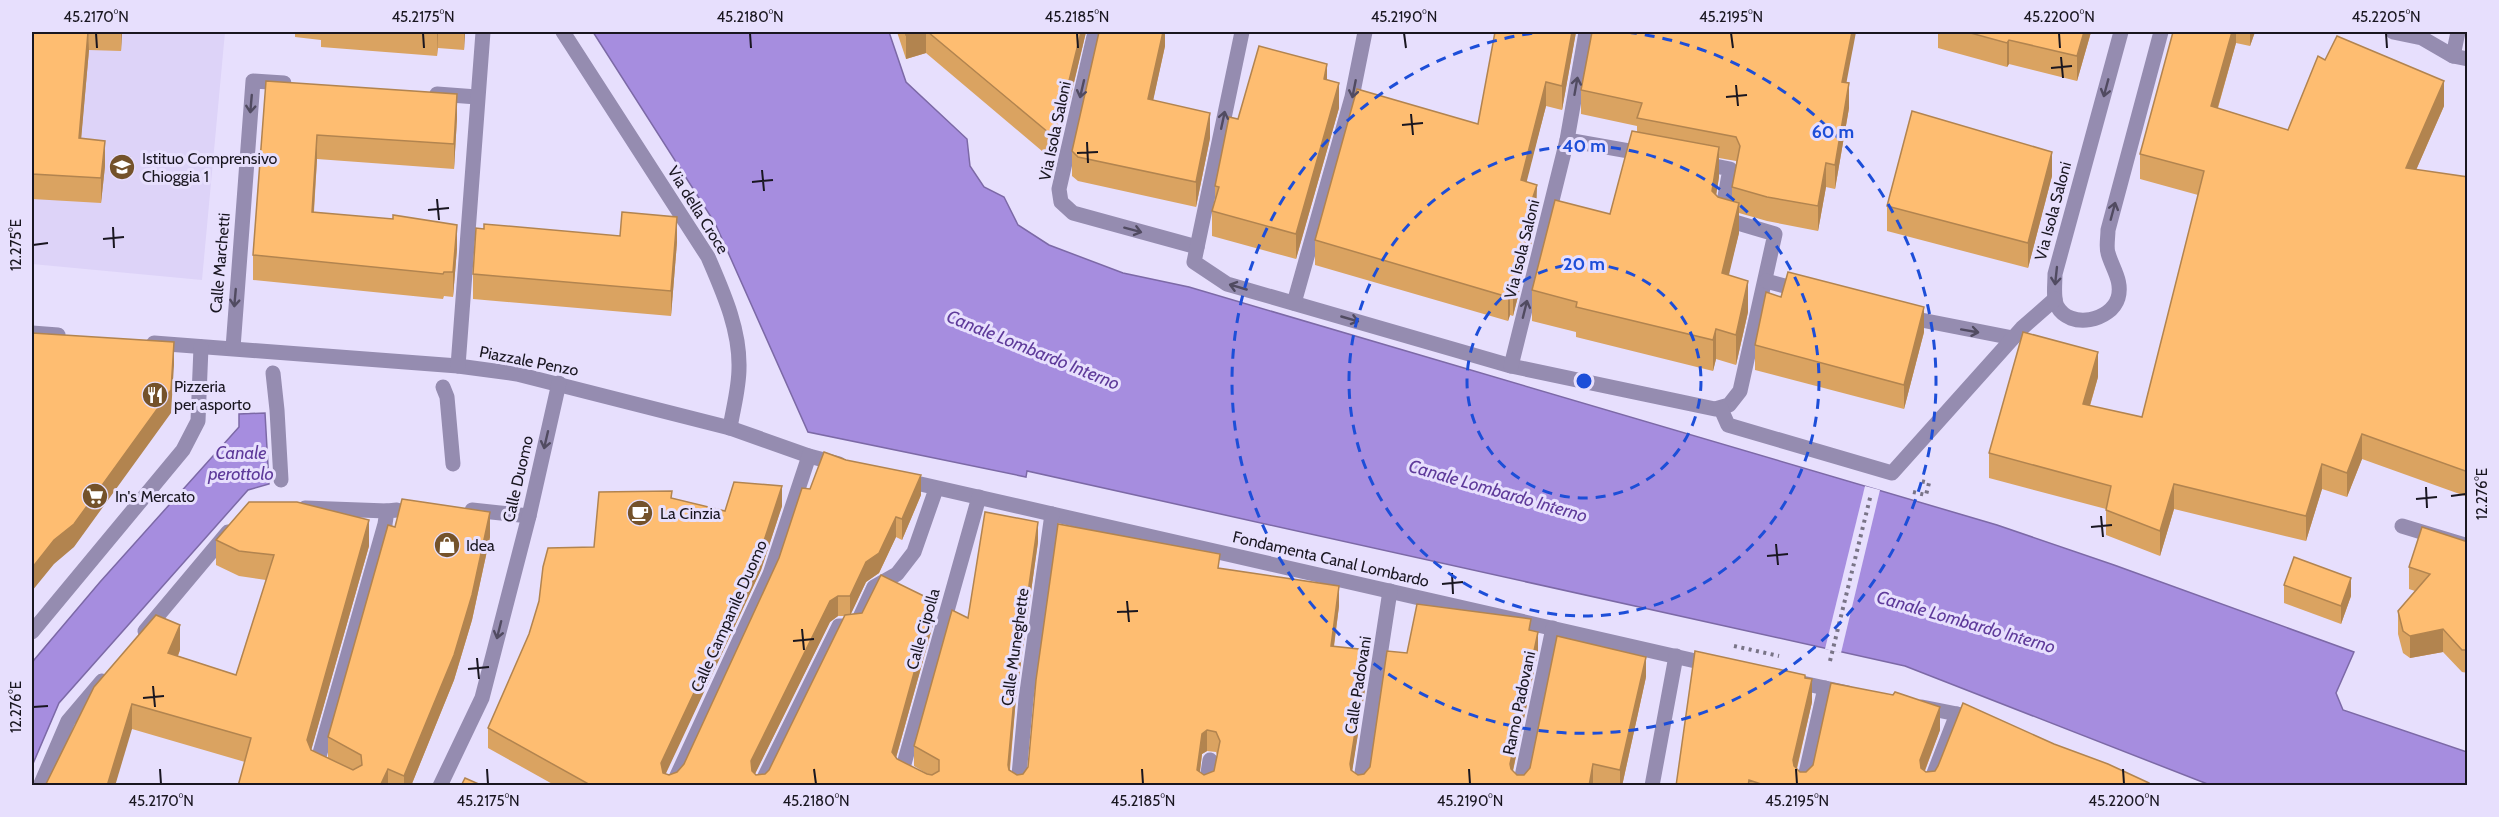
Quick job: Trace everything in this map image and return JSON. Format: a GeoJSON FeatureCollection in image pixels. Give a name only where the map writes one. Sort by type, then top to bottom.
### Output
{"type":"FeatureCollection","features":[{"type":"Feature","properties":{"kind":"street"},"geometry":{"type":"LineString","coordinates":[[458,366],[483,32]]}},
{"type":"Feature","properties":{"kind":"street","name":"Via della Croce"},"geometry":{"type":"LineString","coordinates":[[563,32],[708,257],[725,296],[734,327],[739,368],[730,428]]}},
{"type":"Feature","properties":{"kind":"street","name":"Via Isola Saloni"},"geometry":{"type":"LineString","coordinates":[[1095,32],[1059,189],[1061,202],[1073,213],[1197,247]]}},
{"type":"Feature","properties":{"kind":"street"},"geometry":{"type":"LineString","coordinates":[[1242,32],[1194,262],[1227,284],[1511,366],[1720,409],[1729,405],[1740,391],[1775,234],[1722,218],[1730,169],[1684,160]]}},
{"type":"Feature","properties":{"kind":"street"},"geometry":{"type":"LineString","coordinates":[[1294,303],[1352,97],[1365,32]]}},
{"type":"Feature","properties":{"kind":"street","name":"Via Isola Saloni"},"geometry":{"type":"LineString","coordinates":[[1511,366],[1567,140],[1586,32]]}},
{"type":"Feature","properties":{"kind":"street","name":"Via Isola Saloni"},"geometry":{"type":"LineString","coordinates":[[2055,299],[2055,274],[2121,32]]}},
{"type":"Feature","properties":{"kind":"street"},"geometry":{"type":"LineString","coordinates":[[1720,409],[1728,425],[1892,473],[2013,338],[2055,299],[2058,307],[2065,314],[2077,319],[2102,316],[2113,308],[2118,297],[2119,282],[2107,252],[2108,230],[2162,32]]}},
{"type":"Feature","properties":{"kind":"street"},"geometry":{"type":"LineString","coordinates":[[2393,32],[2422,35],[2460,58]]}},
{"type":"Feature","properties":{"kind":"street"},"geometry":{"type":"LineString","coordinates":[[2458,32],[2460,58]]}},
{"type":"Feature","properties":{"kind":"street","name":"Calle Marchetti"},"geometry":{"type":"LineString","coordinates":[[233,348],[253,81],[300,84]]}},
{"type":"Feature","properties":{"kind":"street"},"geometry":{"type":"LineString","coordinates":[[418,93],[477,97]]}},
{"type":"Feature","properties":{"kind":"street"},"geometry":{"type":"LineString","coordinates":[[1567,140],[1660,156]]}},
{"type":"Feature","properties":{"kind":"street"},"geometry":{"type":"LineString","coordinates":[[1766,281],[1824,296]]}},
{"type":"Feature","properties":{"kind":"street"},"geometry":{"type":"LineString","coordinates":[[1894,314],[1928,323],[2013,338]]}},
{"type":"Feature","properties":{"kind":"street"},"geometry":{"type":"LineString","coordinates":[[32,333],[76,337]]}},
{"type":"Feature","properties":{"kind":"street","name":"Piazzale Penzo"},"geometry":{"type":"LineString","coordinates":[[144,342],[458,366],[517,374],[730,428],[809,456]]}},
{"type":"Feature","properties":{"kind":"street"},"geometry":{"type":"LineString","coordinates":[[32,632],[183,450],[198,421],[201,347]]}},
{"type":"Feature","properties":{"kind":"street"},"geometry":{"type":"LineString","coordinates":[[273,373],[281,480]]}},
{"type":"Feature","properties":{"kind":"street","name":"Calle Duomo"},"geometry":{"type":"LineString","coordinates":[[440,786],[482,698],[529,516],[559,383]]}},
{"type":"Feature","properties":{"kind":"street"},"geometry":{"type":"LineString","coordinates":[[445,392],[453,464]]}},
{"type":"Feature","properties":{"kind":"street"},"geometry":{"type":"LineString","coordinates":[[809,456],[855,468]]}},
{"type":"Feature","properties":{"kind":"street","name":"Calle Campanile Duomo"},"geometry":{"type":"LineString","coordinates":[[670,786],[675,780],[770,574],[809,456]]}},
{"type":"Feature","properties":{"kind":"street","name":"Fondamenta Canal Lombardo"},"geometry":{"type":"LineString","coordinates":[[890,477],[1725,667]]}},
{"type":"Feature","properties":{"kind":"street"},"geometry":{"type":"LineString","coordinates":[[760,786],[839,626],[856,626],[874,587],[897,574],[914,552],[936,489]]}},
{"type":"Feature","properties":{"kind":"street","name":"Calle Cipolla"},"geometry":{"type":"LineString","coordinates":[[931,786],[902,771],[979,497]]}},
{"type":"Feature","properties":{"kind":"street"},"geometry":{"type":"LineString","coordinates":[[295,508],[409,510]]}},
{"type":"Feature","properties":{"kind":"street"},"geometry":{"type":"LineString","coordinates":[[453,509],[529,516]]}},
{"type":"Feature","properties":{"kind":"street"},"geometry":{"type":"LineString","coordinates":[[353,786],[316,767],[387,511]]}},
{"type":"Feature","properties":{"kind":"street","name":"Calle Muneghette"},"geometry":{"type":"LineString","coordinates":[[1018,786],[1026,699],[1052,514]]}},
{"type":"Feature","properties":{"kind":"street"},"geometry":{"type":"LineString","coordinates":[[132,646],[237,520]]}},
{"type":"Feature","properties":{"kind":"street"},"geometry":{"type":"LineString","coordinates":[[2402,526],[2468,546]]}},
{"type":"Feature","properties":{"kind":"street","name":"Calle Padovani"},"geometry":{"type":"LineString","coordinates":[[1360,786],[1390,591]]}},
{"type":"Feature","properties":{"kind":"street","name":"Ramo Padovani"},"geometry":{"type":"LineString","coordinates":[[1520,786],[1553,628]]}},
{"type":"Feature","properties":{"kind":"street"},"geometry":{"type":"LineString","coordinates":[[1652,786],[1676,656]]}},
{"type":"Feature","properties":{"kind":"street"},"geometry":{"type":"LineString","coordinates":[[40,786],[68,721],[111,671]]}},
{"type":"Feature","properties":{"kind":"street"},"geometry":{"type":"LineString","coordinates":[[1780,679],[1865,696]]}},
{"type":"Feature","properties":{"kind":"street"},"geometry":{"type":"LineString","coordinates":[[1803,786],[1825,688]]}},
{"type":"Feature","properties":{"kind":"street"},"geometry":{"type":"LineString","coordinates":[[1911,705],[1957,714],[1990,726]]}},
{"type":"Feature","properties":{"kind":"street"},"geometry":{"type":"LineString","coordinates":[[1929,786],[1957,714]]}},
{"type":"Feature","properties":{"kind":"street"},"geometry":{"type":"LineString","coordinates":[[1206,786],[1210,760]]}},
{"type":"Feature","properties":{"kind":"path"},"geometry":{"type":"LineString","coordinates":[[1828,667],[1873,488]]}},
{"type":"Feature","properties":{"kind":"path"},"geometry":{"type":"LineString","coordinates":[[1731,645],[1785,657]]}},
{"type":"Feature","properties":{"kind":"shaded area","name":"Istituo Comprensivo Chioggia 1"},"geometry":{"type":"Polygon","coordinates":[[[32,32],[225,32],[202,280],[32,264],[32,32]]]}},
{"type":"Feature","properties":{"kind":"water","name":"Canale Lombardo Interno"},"geometry":{"type":"Polygon","coordinates":[[[593,32],[889,32],[906,82],[967,139],[970,166],[984,187],[1004,197],[1018,225],[1049,245],[1123,273],[1189,287],[1997,525],[2354,652],[2336,693],[2343,710],[2467,752],[2467,785],[2210,785],[1905,666],[1027,471],[1026,477],[808,432],[715,223],[593,32]]]}},
{"type":"Feature","properties":{"kind":"water","name":"Canale perottolo"},"geometry":{"type":"Polygon","coordinates":[[[265,413],[269,484],[248,490],[59,703],[32,766],[32,663],[100,582],[239,427],[239,414],[265,413]]]}},
{"type":"Feature","properties":{"kind":"pier"},"geometry":{"type":"Polygon","coordinates":[[[1865,486],[1880,490],[1841,653],[1825,649],[1865,486]]]}},
{"type":"Feature","properties":{"kind":"building"},"geometry":{"type":"Polygon","coordinates":[[[32,32],[88,32],[79,138],[105,141],[101,178],[32,174],[32,32]]]}},
{"type":"Feature","properties":{"kind":"building"},"geometry":{"type":"Polygon","coordinates":[[[928,32],[1081,32],[1055,138],[928,32]]]}},
{"type":"Feature","properties":{"kind":"building"},"geometry":{"type":"Polygon","coordinates":[[[1099,32],[1163,32],[1148,99],[1210,113],[1196,182],[1078,157],[1072,151],[1099,32]]]}},
{"type":"Feature","properties":{"kind":"building"},"geometry":{"type":"Polygon","coordinates":[[[1495,32],[1572,32],[1562,86],[1546,82],[1521,180],[1537,185],[1532,200],[1536,200],[1513,291],[1510,290],[1508,297],[1315,240],[1357,89],[1478,124],[1495,32]]]}},
{"type":"Feature","properties":{"kind":"building"},"geometry":{"type":"Polygon","coordinates":[[[1592,32],[1852,32],[1842,82],[1849,83],[1835,165],[1826,163],[1818,206],[1767,197],[1732,187],[1740,146],[1736,137],[1637,118],[1642,103],[1581,90],[1592,32]]]}},
{"type":"Feature","properties":{"kind":"building"},"geometry":{"type":"Polygon","coordinates":[[[1967,32],[2084,32],[2077,56],[2009,40],[2007,43],[1967,32]]]}},
{"type":"Feature","properties":{"kind":"building"},"geometry":{"type":"Polygon","coordinates":[[[2173,32],[2232,32],[2211,106],[2288,130],[2318,56],[2325,60],[2337,36],[2444,81],[2406,168],[2468,177],[2468,472],[2362,434],[2347,473],[2322,464],[2306,516],[2174,484],[2160,531],[2106,510],[2111,486],[1989,453],[2023,332],[2098,352],[2083,404],[2142,417],[2204,171],[2140,154],[2173,32]]]}},
{"type":"Feature","properties":{"kind":"building"},"geometry":{"type":"Polygon","coordinates":[[[1259,46],[1327,64],[1324,79],[1339,83],[1296,234],[1212,211],[1219,187],[1215,186],[1229,117],[1238,119],[1259,46]]]}},
{"type":"Feature","properties":{"kind":"building"},"geometry":{"type":"Polygon","coordinates":[[[266,81],[457,94],[454,144],[317,135],[312,212],[393,219],[393,215],[457,225],[453,272],[443,274],[253,255],[266,81]]]}},
{"type":"Feature","properties":{"kind":"building"},"geometry":{"type":"Polygon","coordinates":[[[1912,111],[2052,152],[2028,243],[1887,206],[1912,111]]]}},
{"type":"Feature","properties":{"kind":"building"},"geometry":{"type":"Polygon","coordinates":[[[1632,131],[1719,147],[1712,191],[1718,197],[1739,203],[1722,273],[1748,281],[1736,335],[1716,329],[1713,340],[1576,307],[1577,302],[1532,290],[1555,200],[1610,214],[1632,131]]]}},
{"type":"Feature","properties":{"kind":"building"},"geometry":{"type":"Polygon","coordinates":[[[622,212],[677,217],[671,291],[473,274],[476,228],[484,229],[484,224],[620,236],[622,212]]]}},
{"type":"Feature","properties":{"kind":"building"},"geometry":{"type":"Polygon","coordinates":[[[1788,272],[1924,307],[1904,385],[1755,345],[1766,292],[1781,297],[1788,272]]]}},
{"type":"Feature","properties":{"kind":"building"},"geometry":{"type":"Polygon","coordinates":[[[32,333],[174,342],[171,390],[74,524],[54,540],[32,568],[32,333]]]}},
{"type":"Feature","properties":{"kind":"building"},"geometry":{"type":"Polygon","coordinates":[[[824,452],[846,460],[921,475],[902,519],[896,517],[879,553],[866,562],[850,596],[838,596],[830,601],[751,761],[752,771],[756,775],[765,774],[769,770],[845,615],[862,613],[881,575],[934,601],[892,752],[897,759],[927,774],[932,775],[939,771],[939,760],[914,746],[952,610],[968,618],[985,512],[1038,522],[1016,677],[1008,765],[1009,770],[1017,775],[1023,774],[1028,767],[1036,680],[1058,524],[1220,554],[1218,568],[1339,586],[1331,646],[1368,650],[1350,764],[1351,770],[1358,775],[1364,774],[1370,767],[1387,651],[1407,653],[1417,604],[1531,619],[1529,630],[1538,632],[1510,764],[1511,769],[1517,775],[1524,775],[1530,768],[1557,636],[1646,657],[1620,770],[1593,764],[1589,786],[592,786],[488,728],[529,634],[539,601],[548,548],[594,547],[599,492],[672,491],[671,498],[725,511],[734,482],[782,486],[761,550],[661,763],[663,773],[669,775],[677,772],[684,764],[779,558],[802,488],[810,489],[824,452]],[[1207,730],[1202,734],[1197,770],[1204,775],[1214,771],[1220,741],[1216,732],[1207,730]]]}},
{"type":"Feature","properties":{"kind":"building"},"geometry":{"type":"Polygon","coordinates":[[[402,499],[490,512],[472,595],[454,655],[404,776],[388,769],[380,786],[238,786],[251,738],[132,704],[107,786],[45,786],[94,687],[156,615],[180,625],[168,653],[236,675],[274,555],[239,551],[216,540],[249,502],[297,502],[369,520],[307,740],[311,750],[353,770],[362,765],[361,755],[328,737],[388,525],[395,527],[402,499]]]}},
{"type":"Feature","properties":{"kind":"building"},"geometry":{"type":"Polygon","coordinates":[[[2422,527],[2468,542],[2468,650],[2462,650],[2443,629],[2410,636],[2403,631],[2398,611],[2430,574],[2409,567],[2422,527]]]}},
{"type":"Feature","properties":{"kind":"building"},"geometry":{"type":"Polygon","coordinates":[[[2294,557],[2351,578],[2341,606],[2284,585],[2294,557]]]}},
{"type":"Feature","properties":{"kind":"building"},"geometry":{"type":"Polygon","coordinates":[[[1695,651],[1805,675],[1805,678],[1812,679],[1793,760],[1794,766],[1800,772],[1806,772],[1813,765],[1831,683],[1893,695],[1895,692],[1940,707],[1920,760],[1921,768],[1926,772],[1935,771],[1938,766],[1963,703],[2149,783],[2148,786],[1767,786],[1749,780],[1748,786],[1676,786],[1695,651]]]}},
{"type":"Feature","properties":{"kind":"building"},"geometry":{"type":"Polygon","coordinates":[[[465,778],[483,786],[461,786],[465,778]]]}},
{"type":"Feature","properties":{"kind":"place","name":"Istituo Comprensivo Chioggia 1"},"geometry":{"type":"Point","coordinates":[122,167]}},
{"type":"Feature","properties":{"kind":"place","name":"Pizzeria per asporto"},"geometry":{"type":"Point","coordinates":[155,395]}},
{"type":"Feature","properties":{"kind":"place","name":"In's Mercato"},"geometry":{"type":"Point","coordinates":[95,496]}},
{"type":"Feature","properties":{"kind":"place","name":"La Cinzia"},"geometry":{"type":"Point","coordinates":[640,513]}},
{"type":"Feature","properties":{"kind":"place","name":"Idea"},"geometry":{"type":"Point","coordinates":[447,545]}}]}
